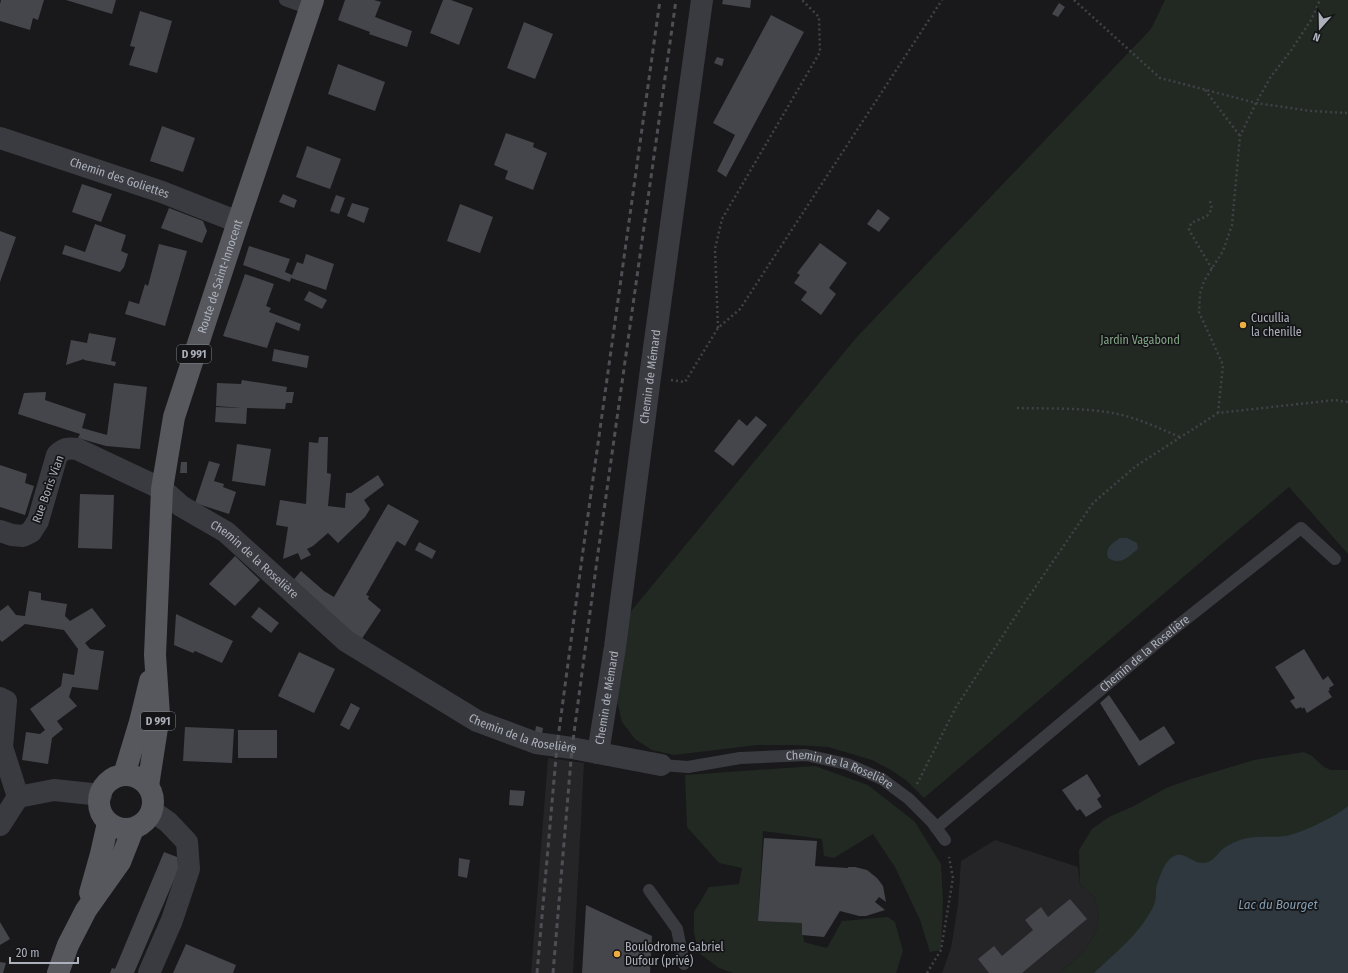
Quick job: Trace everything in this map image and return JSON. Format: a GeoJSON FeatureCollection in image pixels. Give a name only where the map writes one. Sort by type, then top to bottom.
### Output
{"type":"FeatureCollection","features":[{"type":"Feature","properties":{"kind":"main road","name":"Route de Saint-Innocent"},"geometry":{"type":"LineString","coordinates":[[148,786],[159,715],[156,655],[162,489],[174,418],[311,4]]}},
{"type":"Feature","properties":{"kind":"main road","name":"Route de Saint-Innocent"},"geometry":{"type":"LineString","coordinates":[[124,776],[140,722],[156,655]]}},
{"type":"Feature","properties":{"kind":"main road"},"geometry":{"type":"LineString","coordinates":[[124,776],[133,776],[142,780],[148,786],[154,803],[152,811],[145,822],[133,828],[120,828],[108,823],[99,807],[102,790],[108,782],[124,776]]}},
{"type":"Feature","properties":{"kind":"main road"},"geometry":{"type":"LineString","coordinates":[[86,910],[108,823]]}},
{"type":"Feature","properties":{"kind":"main road"},"geometry":{"type":"LineString","coordinates":[[58,973],[68,945],[86,910],[120,862],[133,828]]}},
{"type":"Feature","properties":{"kind":"street","name":"Chemin de Mémard"},"geometry":{"type":"LineString","coordinates":[[598,753],[615,647],[650,377],[702,0]]}},
{"type":"Feature","properties":{"kind":"street","name":"Chemin des Goliettes"},"geometry":{"type":"LineString","coordinates":[[0,138],[162,192],[238,222]]}},
{"type":"Feature","properties":{"kind":"street","name":"Rue Boris Vian"},"geometry":{"type":"LineString","coordinates":[[0,531],[12,535],[23,536],[31,532],[38,521],[57,455],[62,450],[67,448],[77,449],[162,489]]}},
{"type":"Feature","properties":{"kind":"street","name":"Chemin de la Roselière"},"geometry":{"type":"LineString","coordinates":[[162,489],[180,506],[226,532],[346,641],[477,721],[536,743],[661,764]]}},
{"type":"Feature","properties":{"kind":"street"},"geometry":{"type":"LineString","coordinates":[[0,698],[6,701],[2,747],[18,797]]}},
{"type":"Feature","properties":{"kind":"street"},"geometry":{"type":"LineString","coordinates":[[0,824],[18,797],[54,790],[101,795]]}},
{"type":"Feature","properties":{"kind":"street"},"geometry":{"type":"LineString","coordinates":[[149,973],[172,920],[189,869],[187,842],[168,822],[152,811]]}},
{"type":"Feature","properties":{"kind":"lane"},"geometry":{"type":"LineString","coordinates":[[285,0],[311,4]]}},
{"type":"Feature","properties":{"kind":"lane","name":"Chemin de la Roselière"},"geometry":{"type":"LineString","coordinates":[[936,828],[1171,631],[1302,528],[1335,559]]}},
{"type":"Feature","properties":{"kind":"lane","name":"Chemin de la Roselière"},"geometry":{"type":"LineString","coordinates":[[661,764],[688,767],[740,758],[806,755],[846,764],[882,779],[909,798],[945,840]]}},
{"type":"Feature","properties":{"kind":"lane"},"geometry":{"type":"LineString","coordinates":[[649,890],[677,929],[684,964]]}},
{"type":"Feature","properties":{"kind":"path"},"geometry":{"type":"LineString","coordinates":[[718,328],[715,249],[722,219],[820,52],[819,17],[802,0]]}},
{"type":"Feature","properties":{"kind":"path"},"geometry":{"type":"LineString","coordinates":[[650,377],[685,382],[718,328],[740,309],[942,0]]}},
{"type":"Feature","properties":{"kind":"path"},"geometry":{"type":"LineString","coordinates":[[1074,0],[1160,78],[1256,103],[1311,111],[1348,112]]}},
{"type":"Feature","properties":{"kind":"path"},"geometry":{"type":"LineString","coordinates":[[1218,413],[1223,365],[1199,312],[1200,294],[1204,281],[1223,251],[1232,225],[1240,136],[1270,78],[1292,49],[1310,20],[1320,0]]}},
{"type":"Feature","properties":{"kind":"path"},"geometry":{"type":"LineString","coordinates":[[1205,90],[1240,136]]}},
{"type":"Feature","properties":{"kind":"path"},"geometry":{"type":"LineString","coordinates":[[1210,201],[1212,209],[1207,216],[1191,223],[1189,230],[1212,269]]}},
{"type":"Feature","properties":{"kind":"path"},"geometry":{"type":"LineString","coordinates":[[909,798],[956,707],[1020,608],[1094,503],[1136,466],[1218,413],[1336,400],[1348,402]]}},
{"type":"Feature","properties":{"kind":"path"},"geometry":{"type":"LineString","coordinates":[[1017,408],[1095,411],[1122,415],[1180,437]]}},
{"type":"Feature","properties":{"kind":"path"},"geometry":{"type":"LineString","coordinates":[[928,973],[941,950],[953,878],[945,840]]}},
{"type":"Feature","properties":{"kind":"shaded area"},"geometry":{"type":"Polygon","coordinates":[[[548,758],[584,763],[573,973],[531,973],[548,758]]]}},
{"type":"Feature","properties":{"kind":"shaded area"},"geometry":{"type":"Polygon","coordinates":[[[995,840],[1078,867],[1080,884],[1094,897],[1099,910],[1097,931],[1085,950],[1060,973],[942,973],[951,948],[958,905],[961,861],[995,840]]]}},
{"type":"Feature","properties":{"kind":"green space","name":"Jardin Vagabond"},"geometry":{"type":"Polygon","coordinates":[[[1165,0],[1348,0],[1348,554],[1289,487],[924,798],[907,781],[891,770],[872,760],[828,747],[757,745],[674,755],[652,750],[635,739],[622,722],[617,701],[623,621],[856,338],[1151,29],[1165,0]]]}},
{"type":"Feature","properties":{"kind":"green space"},"geometry":{"type":"Polygon","coordinates":[[[1304,752],[1312,756],[1324,767],[1331,770],[1348,770],[1348,973],[1060,973],[1085,950],[1097,931],[1099,910],[1094,897],[1080,884],[1079,850],[1092,829],[1109,817],[1134,806],[1166,788],[1254,760],[1304,752]]]}},
{"type":"Feature","properties":{"kind":"green space"},"geometry":{"type":"Polygon","coordinates":[[[815,766],[868,785],[915,822],[941,864],[943,900],[941,950],[930,952],[920,920],[895,867],[873,834],[834,858],[824,856],[822,839],[763,831],[758,921],[802,923],[804,942],[827,948],[842,921],[888,917],[895,922],[903,951],[896,973],[733,973],[719,968],[699,953],[694,933],[694,912],[709,887],[739,884],[742,868],[719,863],[687,827],[685,775],[815,766]]]}},
{"type":"Feature","properties":{"kind":"water"},"geometry":{"type":"Polygon","coordinates":[[[1120,538],[1127,538],[1137,543],[1138,549],[1121,561],[1108,558],[1108,549],[1120,538]]]}},
{"type":"Feature","properties":{"kind":"water","name":"Lac du Bourget"},"geometry":{"type":"Polygon","coordinates":[[[1348,806],[1348,973],[1094,973],[1127,942],[1143,924],[1154,905],[1156,887],[1165,865],[1174,856],[1181,855],[1198,862],[1206,863],[1212,860],[1221,850],[1240,840],[1292,835],[1327,819],[1348,806]]]}},
{"type":"Feature","properties":{"kind":"building"},"geometry":{"type":"Polygon","coordinates":[[[1,0],[44,0],[38,20],[33,18],[30,30],[0,21],[1,0]]]}},
{"type":"Feature","properties":{"kind":"building"},"geometry":{"type":"Polygon","coordinates":[[[66,0],[116,0],[112,14],[66,0]]]}},
{"type":"Feature","properties":{"kind":"building"},"geometry":{"type":"Polygon","coordinates":[[[345,0],[374,0],[381,2],[375,17],[412,31],[407,47],[369,34],[370,32],[338,20],[345,0]]]}},
{"type":"Feature","properties":{"kind":"building"},"geometry":{"type":"Polygon","coordinates":[[[443,0],[451,0],[473,8],[459,45],[430,33],[443,0]]]}},
{"type":"Feature","properties":{"kind":"building"},"geometry":{"type":"Polygon","coordinates":[[[723,0],[751,0],[750,8],[722,4],[723,0]]]}},
{"type":"Feature","properties":{"kind":"building"},"geometry":{"type":"Polygon","coordinates":[[[1059,3],[1065,7],[1058,17],[1052,14],[1059,3]]]}},
{"type":"Feature","properties":{"kind":"building"},"geometry":{"type":"Polygon","coordinates":[[[140,11],[172,21],[157,73],[129,65],[135,47],[130,46],[140,11]]]}},
{"type":"Feature","properties":{"kind":"building"},"geometry":{"type":"Polygon","coordinates":[[[771,15],[804,32],[726,177],[717,171],[735,135],[713,123],[771,15]]]}},
{"type":"Feature","properties":{"kind":"building"},"geometry":{"type":"Polygon","coordinates":[[[524,22],[553,34],[535,79],[507,68],[524,22]]]}},
{"type":"Feature","properties":{"kind":"building"},"geometry":{"type":"Polygon","coordinates":[[[717,57],[724,59],[722,66],[714,63],[717,57]]]}},
{"type":"Feature","properties":{"kind":"building"},"geometry":{"type":"Polygon","coordinates":[[[338,64],[385,82],[375,111],[328,94],[338,64]]]}},
{"type":"Feature","properties":{"kind":"building"},"geometry":{"type":"Polygon","coordinates":[[[162,126],[195,138],[183,172],[150,161],[162,126]]]}},
{"type":"Feature","properties":{"kind":"building"},"geometry":{"type":"Polygon","coordinates":[[[506,133],[534,143],[533,147],[547,153],[533,190],[505,179],[508,171],[494,165],[506,133]]]}},
{"type":"Feature","properties":{"kind":"building"},"geometry":{"type":"Polygon","coordinates":[[[307,146],[341,159],[330,189],[296,177],[307,146]]]}},
{"type":"Feature","properties":{"kind":"building"},"geometry":{"type":"Polygon","coordinates":[[[82,184],[112,194],[101,222],[72,212],[82,184]]]}},
{"type":"Feature","properties":{"kind":"building"},"geometry":{"type":"Polygon","coordinates":[[[283,194],[297,200],[294,208],[279,202],[283,194]]]}},
{"type":"Feature","properties":{"kind":"building"},"geometry":{"type":"Polygon","coordinates":[[[336,195],[345,198],[339,214],[330,211],[336,195]]]}},
{"type":"Feature","properties":{"kind":"building"},"geometry":{"type":"Polygon","coordinates":[[[352,203],[369,208],[364,223],[347,216],[352,203]]]}},
{"type":"Feature","properties":{"kind":"building"},"geometry":{"type":"Polygon","coordinates":[[[460,204],[493,217],[480,253],[447,241],[460,204]]]}},
{"type":"Feature","properties":{"kind":"building"},"geometry":{"type":"Polygon","coordinates":[[[169,208],[203,221],[207,231],[202,243],[161,228],[169,208]]]}},
{"type":"Feature","properties":{"kind":"building"},"geometry":{"type":"Polygon","coordinates":[[[878,209],[890,218],[879,232],[867,224],[878,209]]]}},
{"type":"Feature","properties":{"kind":"building"},"geometry":{"type":"Polygon","coordinates":[[[95,224],[126,235],[121,251],[128,254],[124,267],[120,272],[62,254],[65,245],[85,252],[95,224]]]}},
{"type":"Feature","properties":{"kind":"building"},"geometry":{"type":"Polygon","coordinates":[[[0,231],[16,237],[0,282],[0,231]]]}},
{"type":"Feature","properties":{"kind":"building"},"geometry":{"type":"Polygon","coordinates":[[[820,243],[847,263],[829,288],[836,294],[821,315],[801,300],[807,292],[794,283],[800,275],[797,273],[820,243]]]}},
{"type":"Feature","properties":{"kind":"building"},"geometry":{"type":"Polygon","coordinates":[[[159,244],[187,251],[165,326],[125,314],[129,301],[139,304],[145,284],[148,286],[159,244]]]}},
{"type":"Feature","properties":{"kind":"building"},"geometry":{"type":"Polygon","coordinates":[[[249,246],[290,259],[285,272],[292,275],[297,262],[303,264],[306,254],[334,264],[326,290],[291,278],[290,282],[243,265],[249,246]]]}},
{"type":"Feature","properties":{"kind":"building"},"geometry":{"type":"Polygon","coordinates":[[[245,274],[274,284],[266,306],[271,308],[269,312],[301,324],[299,331],[276,322],[267,348],[223,336],[245,274]]]}},
{"type":"Feature","properties":{"kind":"building"},"geometry":{"type":"Polygon","coordinates":[[[309,291],[327,300],[322,309],[304,300],[309,291]]]}},
{"type":"Feature","properties":{"kind":"building"},"geometry":{"type":"Polygon","coordinates":[[[89,333],[116,338],[111,361],[116,362],[115,366],[84,359],[66,365],[71,340],[87,343],[89,333]]]}},
{"type":"Feature","properties":{"kind":"building"},"geometry":{"type":"Polygon","coordinates":[[[274,349],[309,356],[307,368],[272,361],[274,349]]]}},
{"type":"Feature","properties":{"kind":"building"},"geometry":{"type":"Polygon","coordinates":[[[242,380],[287,387],[286,392],[294,392],[292,403],[286,403],[285,409],[247,408],[246,424],[215,422],[216,407],[241,408],[216,406],[217,383],[241,384],[242,380]]]}},
{"type":"Feature","properties":{"kind":"building"},"geometry":{"type":"Polygon","coordinates":[[[114,383],[147,387],[140,449],[106,446],[78,438],[80,434],[18,414],[24,393],[46,392],[45,400],[86,414],[82,428],[107,435],[114,383]]]}},
{"type":"Feature","properties":{"kind":"building"},"geometry":{"type":"Polygon","coordinates":[[[756,416],[767,425],[733,466],[714,451],[739,419],[747,426],[756,416]]]}},
{"type":"Feature","properties":{"kind":"building"},"geometry":{"type":"Polygon","coordinates":[[[319,437],[328,437],[327,473],[331,474],[328,506],[345,508],[346,493],[351,493],[378,475],[384,485],[364,500],[370,509],[365,517],[338,543],[328,533],[313,546],[307,549],[311,555],[301,560],[298,553],[283,559],[288,527],[276,525],[280,500],[306,504],[309,442],[318,443],[319,437]]]}},
{"type":"Feature","properties":{"kind":"building"},"geometry":{"type":"Polygon","coordinates":[[[237,444],[271,449],[265,486],[232,481],[237,444]]]}},
{"type":"Feature","properties":{"kind":"building"},"geometry":{"type":"Polygon","coordinates":[[[209,461],[220,464],[214,481],[224,484],[223,487],[236,492],[229,514],[195,503],[209,461]]]}},
{"type":"Feature","properties":{"kind":"building"},"geometry":{"type":"Polygon","coordinates":[[[181,462],[187,462],[187,473],[180,473],[181,462]]]}},
{"type":"Feature","properties":{"kind":"building"},"geometry":{"type":"Polygon","coordinates":[[[0,465],[27,474],[25,483],[34,486],[25,515],[0,507],[0,465]]]}},
{"type":"Feature","properties":{"kind":"building"},"geometry":{"type":"Polygon","coordinates":[[[80,494],[114,495],[112,549],[78,548],[80,494]]]}},
{"type":"Feature","properties":{"kind":"building"},"geometry":{"type":"Polygon","coordinates":[[[388,504],[419,521],[405,546],[397,541],[366,595],[369,596],[368,599],[381,610],[361,640],[291,583],[301,571],[324,591],[334,597],[388,504]]]}},
{"type":"Feature","properties":{"kind":"building"},"geometry":{"type":"Polygon","coordinates":[[[419,542],[436,551],[432,559],[415,550],[419,542]]]}},
{"type":"Feature","properties":{"kind":"building"},"geometry":{"type":"Polygon","coordinates":[[[235,556],[260,580],[235,606],[209,584],[235,556]]]}},
{"type":"Feature","properties":{"kind":"building"},"geometry":{"type":"Polygon","coordinates":[[[29,591],[41,593],[41,600],[67,604],[65,616],[70,621],[92,608],[106,626],[85,643],[90,649],[104,651],[98,690],[72,687],[69,697],[77,706],[57,721],[63,729],[52,738],[48,764],[22,760],[26,732],[40,734],[45,730],[30,709],[61,686],[63,673],[74,675],[78,649],[64,630],[25,624],[2,642],[0,640],[0,611],[8,605],[16,615],[25,616],[29,591]]]}},
{"type":"Feature","properties":{"kind":"building"},"geometry":{"type":"Polygon","coordinates":[[[259,607],[279,623],[271,633],[251,617],[259,607]]]}},
{"type":"Feature","properties":{"kind":"building"},"geometry":{"type":"Polygon","coordinates":[[[176,614],[233,641],[222,663],[195,651],[193,653],[174,645],[176,614]]]}},
{"type":"Feature","properties":{"kind":"building"},"geometry":{"type":"Polygon","coordinates":[[[1304,649],[1323,680],[1328,676],[1334,685],[1329,688],[1330,690],[1328,691],[1332,697],[1307,713],[1304,707],[1302,709],[1301,707],[1296,709],[1290,701],[1295,698],[1275,667],[1304,649]]]}},
{"type":"Feature","properties":{"kind":"building"},"geometry":{"type":"Polygon","coordinates":[[[299,652],[335,669],[314,713],[278,696],[299,652]]]}},
{"type":"Feature","properties":{"kind":"building"},"geometry":{"type":"Polygon","coordinates":[[[1109,695],[1140,741],[1164,726],[1175,743],[1139,766],[1100,703],[1109,695]]]}},
{"type":"Feature","properties":{"kind":"building"},"geometry":{"type":"Polygon","coordinates":[[[351,703],[360,708],[349,730],[340,725],[351,703]]]}},
{"type":"Feature","properties":{"kind":"building"},"geometry":{"type":"Polygon","coordinates":[[[536,726],[543,728],[542,734],[535,732],[536,726]]]}},
{"type":"Feature","properties":{"kind":"building"},"geometry":{"type":"Polygon","coordinates":[[[185,727],[234,729],[232,763],[183,761],[185,727]]]}},
{"type":"Feature","properties":{"kind":"building"},"geometry":{"type":"Polygon","coordinates":[[[238,730],[277,730],[277,758],[238,758],[238,730]]]}},
{"type":"Feature","properties":{"kind":"building"},"geometry":{"type":"Polygon","coordinates":[[[1087,774],[1101,796],[1097,799],[1102,807],[1086,817],[1080,809],[1077,811],[1062,790],[1087,774]]]}},
{"type":"Feature","properties":{"kind":"building"},"geometry":{"type":"Polygon","coordinates":[[[510,790],[525,791],[523,806],[509,805],[510,790]]]}},
{"type":"Feature","properties":{"kind":"building"},"geometry":{"type":"Polygon","coordinates":[[[764,838],[817,841],[815,866],[855,867],[867,870],[877,878],[883,886],[886,902],[879,897],[875,902],[885,910],[866,916],[859,916],[840,911],[824,937],[802,935],[802,923],[758,921],[764,838]]]}},
{"type":"Feature","properties":{"kind":"building"},"geometry":{"type":"Polygon","coordinates":[[[164,852],[177,857],[179,868],[134,973],[110,973],[112,968],[115,969],[164,852]]]}},
{"type":"Feature","properties":{"kind":"building"},"geometry":{"type":"Polygon","coordinates":[[[459,858],[470,860],[467,878],[458,876],[459,858]]]}},
{"type":"Feature","properties":{"kind":"building"},"geometry":{"type":"Polygon","coordinates":[[[1070,899],[1087,919],[1022,973],[989,973],[978,959],[994,946],[1002,956],[1033,930],[1025,920],[1041,907],[1048,917],[1070,899]]]}},
{"type":"Feature","properties":{"kind":"building","name":"Boulodrome Gabriel Dufour (privé)"},"geometry":{"type":"Polygon","coordinates":[[[586,905],[652,936],[650,973],[582,973],[586,905]]]}},
{"type":"Feature","properties":{"kind":"building"},"geometry":{"type":"Polygon","coordinates":[[[0,922],[10,939],[0,945],[0,922]]]}},
{"type":"Feature","properties":{"kind":"building"},"geometry":{"type":"Polygon","coordinates":[[[186,944],[236,965],[233,973],[173,973],[186,944]]]}},
{"type":"Feature","properties":{"kind":"building"},"geometry":{"type":"Polygon","coordinates":[[[0,962],[6,963],[3,973],[0,973],[0,962]]]}},
{"type":"Feature","properties":{"kind":"railway"},"geometry":{"type":"LineString","coordinates":[[537,973],[557,746],[660,0]]}},
{"type":"Feature","properties":{"kind":"railway"},"geometry":{"type":"LineString","coordinates":[[553,973],[572,748],[676,0]]}},
{"type":"Feature","properties":{"kind":"place","name":"Cucullia la chenille"},"geometry":{"type":"Point","coordinates":[1243,325]}},
{"type":"Feature","properties":{"kind":"place","name":"Boulodrome Gabriel Dufour (privé)"},"geometry":{"type":"Point","coordinates":[617,954]}}]}
